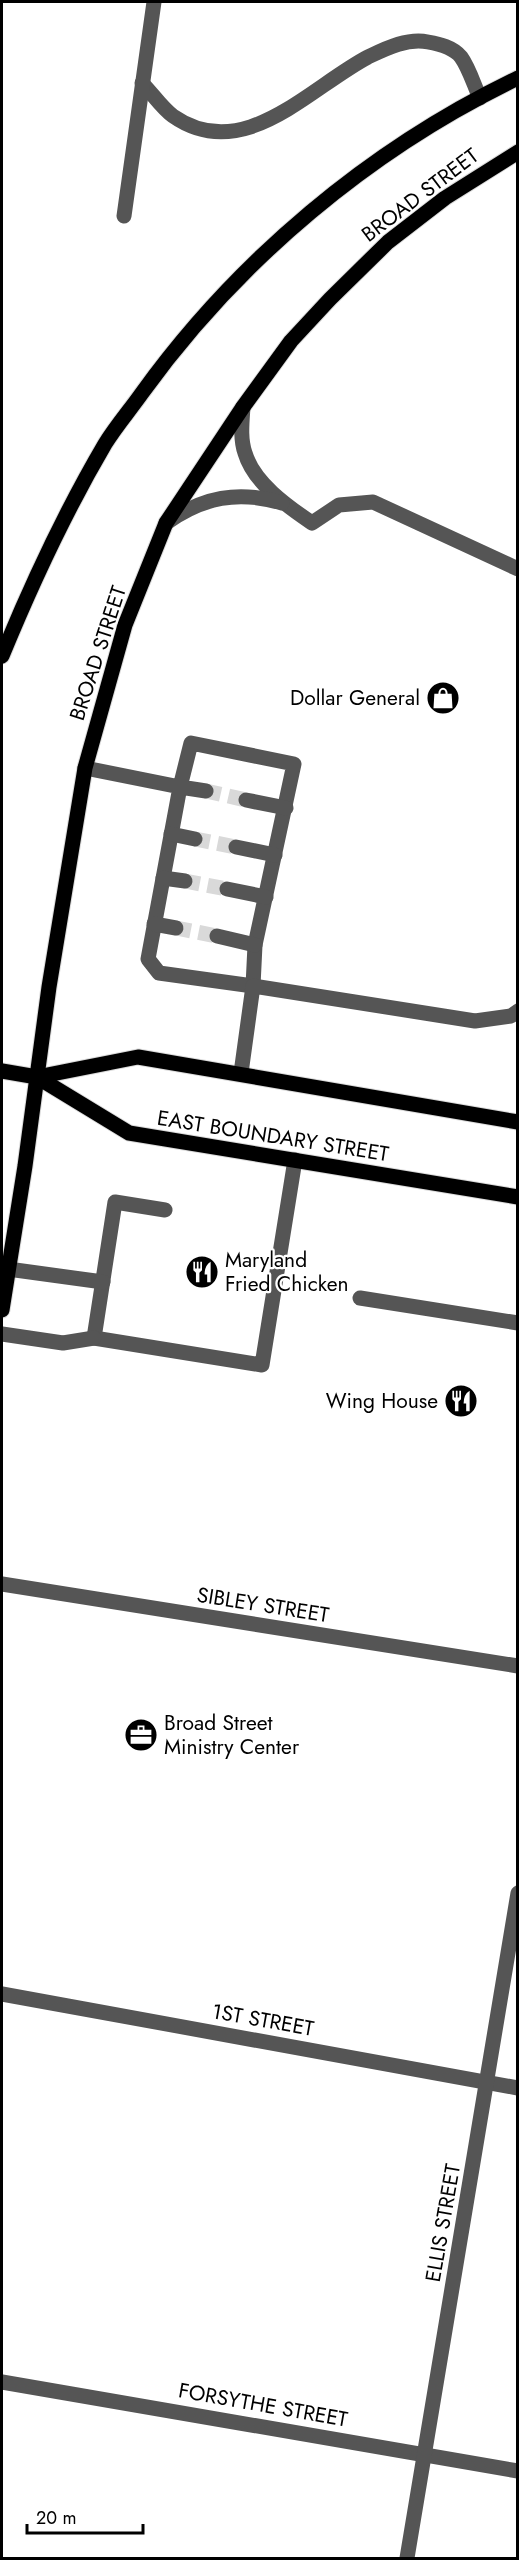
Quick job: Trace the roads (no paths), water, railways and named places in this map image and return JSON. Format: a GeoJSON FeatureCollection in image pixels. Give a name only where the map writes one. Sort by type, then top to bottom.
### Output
{"type":"FeatureCollection","features":[{"type":"Feature","properties":{"kind":"main road"},"geometry":{"type":"LineString","coordinates":[[2,656],[59,527],[106,442],[174,348],[224,293],[288,231],[377,160],[444,117],[518,78]]}},
{"type":"Feature","properties":{"kind":"main road","name":"BROAD STREET"},"geometry":{"type":"LineString","coordinates":[[2,1310],[25,1167],[49,987],[85,768],[125,625],[166,523],[243,407],[291,341],[388,242],[445,198],[518,152]]}},
{"type":"Feature","properties":{"kind":"main road","name":"EAST BOUNDARY STREET"},"geometry":{"type":"LineString","coordinates":[[2,1071],[37,1077],[138,1057],[518,1122]]}},
{"type":"Feature","properties":{"kind":"main road","name":"EAST BOUNDARY STREET"},"geometry":{"type":"LineString","coordinates":[[37,1077],[129,1133],[518,1197]]}},
{"type":"Feature","properties":{"kind":"street"},"geometry":{"type":"LineString","coordinates":[[124,216],[154,2]]}},
{"type":"Feature","properties":{"kind":"street"},"geometry":{"type":"LineString","coordinates":[[142,83],[172,115],[192,127],[214,133],[238,131],[261,124],[380,51],[419,40],[442,45],[460,56],[480,98]]}},
{"type":"Feature","properties":{"kind":"street"},"geometry":{"type":"LineString","coordinates":[[243,407],[241,427],[245,453],[255,471],[285,504],[312,523],[339,506],[373,502],[518,569]]}},
{"type":"Feature","properties":{"kind":"street"},"geometry":{"type":"LineString","coordinates":[[166,523],[187,508],[206,501],[250,496],[285,504]]}},
{"type":"Feature","properties":{"kind":"street"},"geometry":{"type":"LineString","coordinates":[[241,1073],[253,986],[255,945],[294,764],[191,743],[180,787],[148,959],[159,973],[253,986],[475,1021],[511,1016],[518,1011]]}},
{"type":"Feature","properties":{"kind":"street"},"geometry":{"type":"LineString","coordinates":[[85,768],[206,791]]}},
{"type":"Feature","properties":{"kind":"street"},"geometry":{"type":"LineString","coordinates":[[246,800],[286,808]]}},
{"type":"Feature","properties":{"kind":"street"},"geometry":{"type":"LineString","coordinates":[[171,834],[195,839]]}},
{"type":"Feature","properties":{"kind":"street"},"geometry":{"type":"LineString","coordinates":[[236,847],[275,855]]}},
{"type":"Feature","properties":{"kind":"street"},"geometry":{"type":"LineString","coordinates":[[163,878],[185,881]]}},
{"type":"Feature","properties":{"kind":"street"},"geometry":{"type":"LineString","coordinates":[[227,889],[266,897]]}},
{"type":"Feature","properties":{"kind":"street"},"geometry":{"type":"LineString","coordinates":[[154,924],[176,928]]}},
{"type":"Feature","properties":{"kind":"street"},"geometry":{"type":"LineString","coordinates":[[216,936],[255,945]]}},
{"type":"Feature","properties":{"kind":"street"},"geometry":{"type":"LineString","coordinates":[[2,1334],[63,1343],[94,1338],[262,1365],[295,1160]]}},
{"type":"Feature","properties":{"kind":"street"},"geometry":{"type":"LineString","coordinates":[[94,1338],[115,1202],[165,1210]]}},
{"type":"Feature","properties":{"kind":"street"},"geometry":{"type":"LineString","coordinates":[[8,1269],[103,1281]]}},
{"type":"Feature","properties":{"kind":"street"},"geometry":{"type":"LineString","coordinates":[[360,1298],[518,1323]]}},
{"type":"Feature","properties":{"kind":"street","name":"SIBLEY STREET"},"geometry":{"type":"LineString","coordinates":[[2,1584],[518,1666]]}},
{"type":"Feature","properties":{"kind":"street","name":"ELLIS STREET"},"geometry":{"type":"LineString","coordinates":[[407,2559],[518,1893]]}},
{"type":"Feature","properties":{"kind":"street","name":"1ST STREET"},"geometry":{"type":"LineString","coordinates":[[2,1994],[518,2088]]}},
{"type":"Feature","properties":{"kind":"street","name":"FORSYTHE STREET"},"geometry":{"type":"LineString","coordinates":[[2,2382],[518,2471]]}},
{"type":"Feature","properties":{"kind":"tunnel"},"geometry":{"type":"LineString","coordinates":[[206,791],[246,800]]}},
{"type":"Feature","properties":{"kind":"tunnel"},"geometry":{"type":"LineString","coordinates":[[195,839],[236,847]]}},
{"type":"Feature","properties":{"kind":"tunnel"},"geometry":{"type":"LineString","coordinates":[[185,881],[227,889]]}},
{"type":"Feature","properties":{"kind":"tunnel"},"geometry":{"type":"LineString","coordinates":[[176,928],[217,936]]}},
{"type":"Feature","properties":{"kind":"place","name":"Dollar General"},"geometry":{"type":"Point","coordinates":[443,698]}},
{"type":"Feature","properties":{"kind":"place","name":"Maryland Fried Chicken"},"geometry":{"type":"Point","coordinates":[202,1272]}},
{"type":"Feature","properties":{"kind":"place","name":"Wing House"},"geometry":{"type":"Point","coordinates":[461,1401]}},
{"type":"Feature","properties":{"kind":"place","name":"Broad Street Ministry Center"},"geometry":{"type":"Point","coordinates":[141,1735]}}]}
